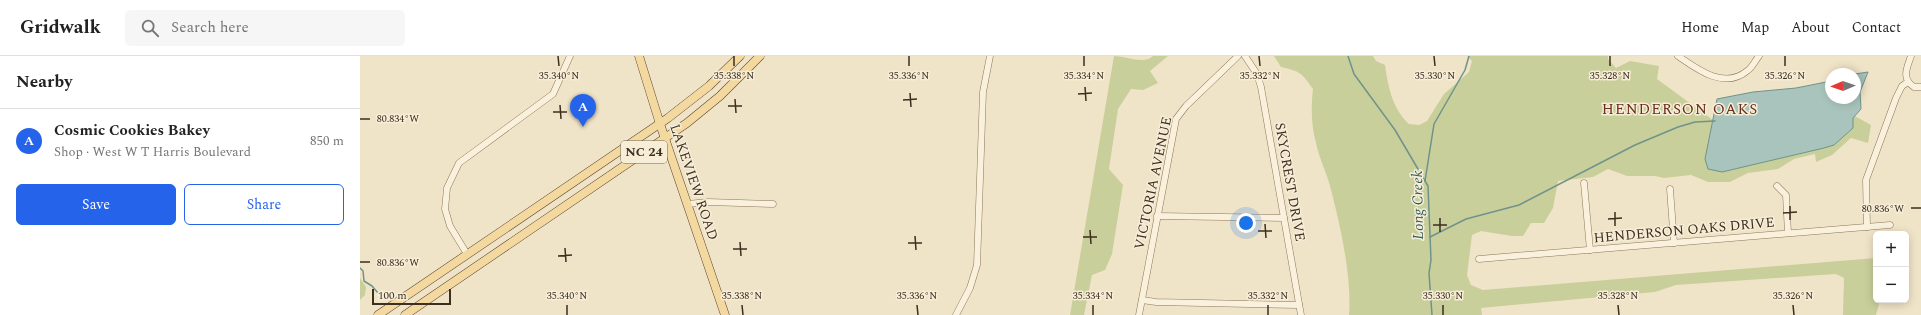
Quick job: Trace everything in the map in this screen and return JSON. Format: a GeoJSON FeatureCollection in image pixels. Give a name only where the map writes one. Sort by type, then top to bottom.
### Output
{"type":"FeatureCollection","features":[{"type":"Feature","properties":{"kind":"main road","name":"LAKEVIEW ROAD"},"geometry":{"type":"LineString","coordinates":[[639,56],[660,124],[725,315]]}},
{"type":"Feature","properties":{"kind":"main road","name":"NC 24"},"geometry":{"type":"LineString","coordinates":[[378,315],[660,124],[704,90],[740,56]]}},
{"type":"Feature","properties":{"kind":"main road","name":"NC 24"},"geometry":{"type":"LineString","coordinates":[[405,315],[665,139],[720,96],[760,56]]}},
{"type":"Feature","properties":{"kind":"street"},"geometry":{"type":"LineString","coordinates":[[467,254],[450,226],[445,209],[447,188],[459,163],[553,94],[570,56]]}},
{"type":"Feature","properties":{"kind":"street"},"geometry":{"type":"LineString","coordinates":[[956,315],[970,288],[977,265],[983,92],[990,56]]}},
{"type":"Feature","properties":{"kind":"street","name":"VICTORIA AVENUE"},"geometry":{"type":"LineString","coordinates":[[1139,315],[1176,119],[1186,106],[1238,56]]}},
{"type":"Feature","properties":{"kind":"street","name":"SKYCREST DRIVE"},"geometry":{"type":"LineString","coordinates":[[1246,56],[1257,74],[1261,87],[1301,315]]}},
{"type":"Feature","properties":{"kind":"street"},"geometry":{"type":"LineString","coordinates":[[1678,56],[1702,72],[1716,78],[1722,78],[1742,74],[1749,70],[1759,56]]}},
{"type":"Feature","properties":{"kind":"street"},"geometry":{"type":"LineString","coordinates":[[1911,56],[1905,74],[1908,82],[1914,87],[1921,87]]}},
{"type":"Feature","properties":{"kind":"street"},"geometry":{"type":"LineString","coordinates":[[1867,227],[1866,180],[1896,98],[1902,86],[1908,82]]}},
{"type":"Feature","properties":{"kind":"street"},"geometry":{"type":"LineString","coordinates":[[1584,183],[1590,250]]}},
{"type":"Feature","properties":{"kind":"street"},"geometry":{"type":"LineString","coordinates":[[1777,186],[1786,195],[1788,233]]}},
{"type":"Feature","properties":{"kind":"street"},"geometry":{"type":"LineString","coordinates":[[1670,189],[1674,243]]}},
{"type":"Feature","properties":{"kind":"street"},"geometry":{"type":"LineString","coordinates":[[688,204],[708,202],[773,204]]}},
{"type":"Feature","properties":{"kind":"street"},"geometry":{"type":"LineString","coordinates":[[1157,216],[1284,218]]}},
{"type":"Feature","properties":{"kind":"street","name":"HENDERSON OAKS DRIVE"},"geometry":{"type":"LineString","coordinates":[[1479,259],[1890,225]]}},
{"type":"Feature","properties":{"kind":"street"},"geometry":{"type":"LineString","coordinates":[[1142,300],[1156,302],[1300,305]]}},
{"type":"Feature","properties":{"kind":"green space"},"geometry":{"type":"Polygon","coordinates":[[[1114,56],[1145,60],[1153,56],[1168,56],[1150,71],[1158,83],[1143,90],[1131,89],[1118,109],[1109,169],[1123,185],[1112,254],[1105,270],[1092,275],[1084,315],[1070,315],[1114,56]]]}},
{"type":"Feature","properties":{"kind":"green space"},"geometry":{"type":"Polygon","coordinates":[[[1274,56],[1373,56],[1376,61],[1385,65],[1389,89],[1398,111],[1409,124],[1419,125],[1427,121],[1444,94],[1469,72],[1472,61],[1467,56],[1608,56],[1608,59],[1616,68],[1630,61],[1659,66],[1657,79],[1713,120],[1705,159],[1834,145],[1853,128],[1853,115],[1871,125],[1868,143],[1851,138],[1832,155],[1816,162],[1815,154],[1794,159],[1778,169],[1748,173],[1730,182],[1708,182],[1691,175],[1664,178],[1655,176],[1627,176],[1608,169],[1593,177],[1558,181],[1553,208],[1544,223],[1531,223],[1523,236],[1512,236],[1481,231],[1472,235],[1467,275],[1471,285],[1483,290],[1873,258],[1873,303],[1879,303],[1876,315],[1843,315],[1844,278],[1836,274],[1676,285],[1655,292],[1481,308],[1482,315],[1349,315],[1349,284],[1338,217],[1327,175],[1314,136],[1312,122],[1313,89],[1306,79],[1300,74],[1281,67],[1274,56]]]}},
{"type":"Feature","properties":{"kind":"green space"},"geometry":{"type":"Polygon","coordinates":[[[360,278],[366,287],[365,295],[360,300],[360,278]]]}},
{"type":"Feature","properties":{"kind":"water"},"geometry":{"type":"Polygon","coordinates":[[[1868,72],[1861,90],[1861,73],[1868,72]]]}},
{"type":"Feature","properties":{"kind":"water"},"geometry":{"type":"Polygon","coordinates":[[[1825,82],[1825,104],[1861,104],[1861,109],[1853,118],[1853,128],[1834,145],[1824,148],[1722,172],[1708,169],[1705,159],[1717,99],[1753,92],[1796,88],[1825,82]]]}},
{"type":"Feature","properties":{"kind":"waterway","name":"Long Creek"},"geometry":{"type":"LineString","coordinates":[[1348,56],[1354,74],[1395,130],[1428,186],[1431,260],[1429,273],[1432,315]]}},
{"type":"Feature","properties":{"kind":"waterway","name":"Long Creek"},"geometry":{"type":"LineString","coordinates":[[1425,181],[1434,124],[1465,70],[1469,56]]}},
{"type":"Feature","properties":{"kind":"waterway"},"geometry":{"type":"LineString","coordinates":[[1430,237],[1466,219],[1519,205],[1635,145],[1678,127],[1695,122],[1715,121]]}},
{"type":"Feature","properties":{"kind":"waterway"},"geometry":{"type":"LineString","coordinates":[[360,268],[363,271],[364,281],[372,286],[378,293]]}},
{"type":"Feature","properties":{"kind":"place","name":"Cosmic Cookies Bakey"},"geometry":{"type":"Point","coordinates":[583,127]}},
{"type":"Feature","properties":{"kind":"district","name":"HENDERSON OAKS"},"geometry":{"type":"Point","coordinates":[1680,109]}}]}
